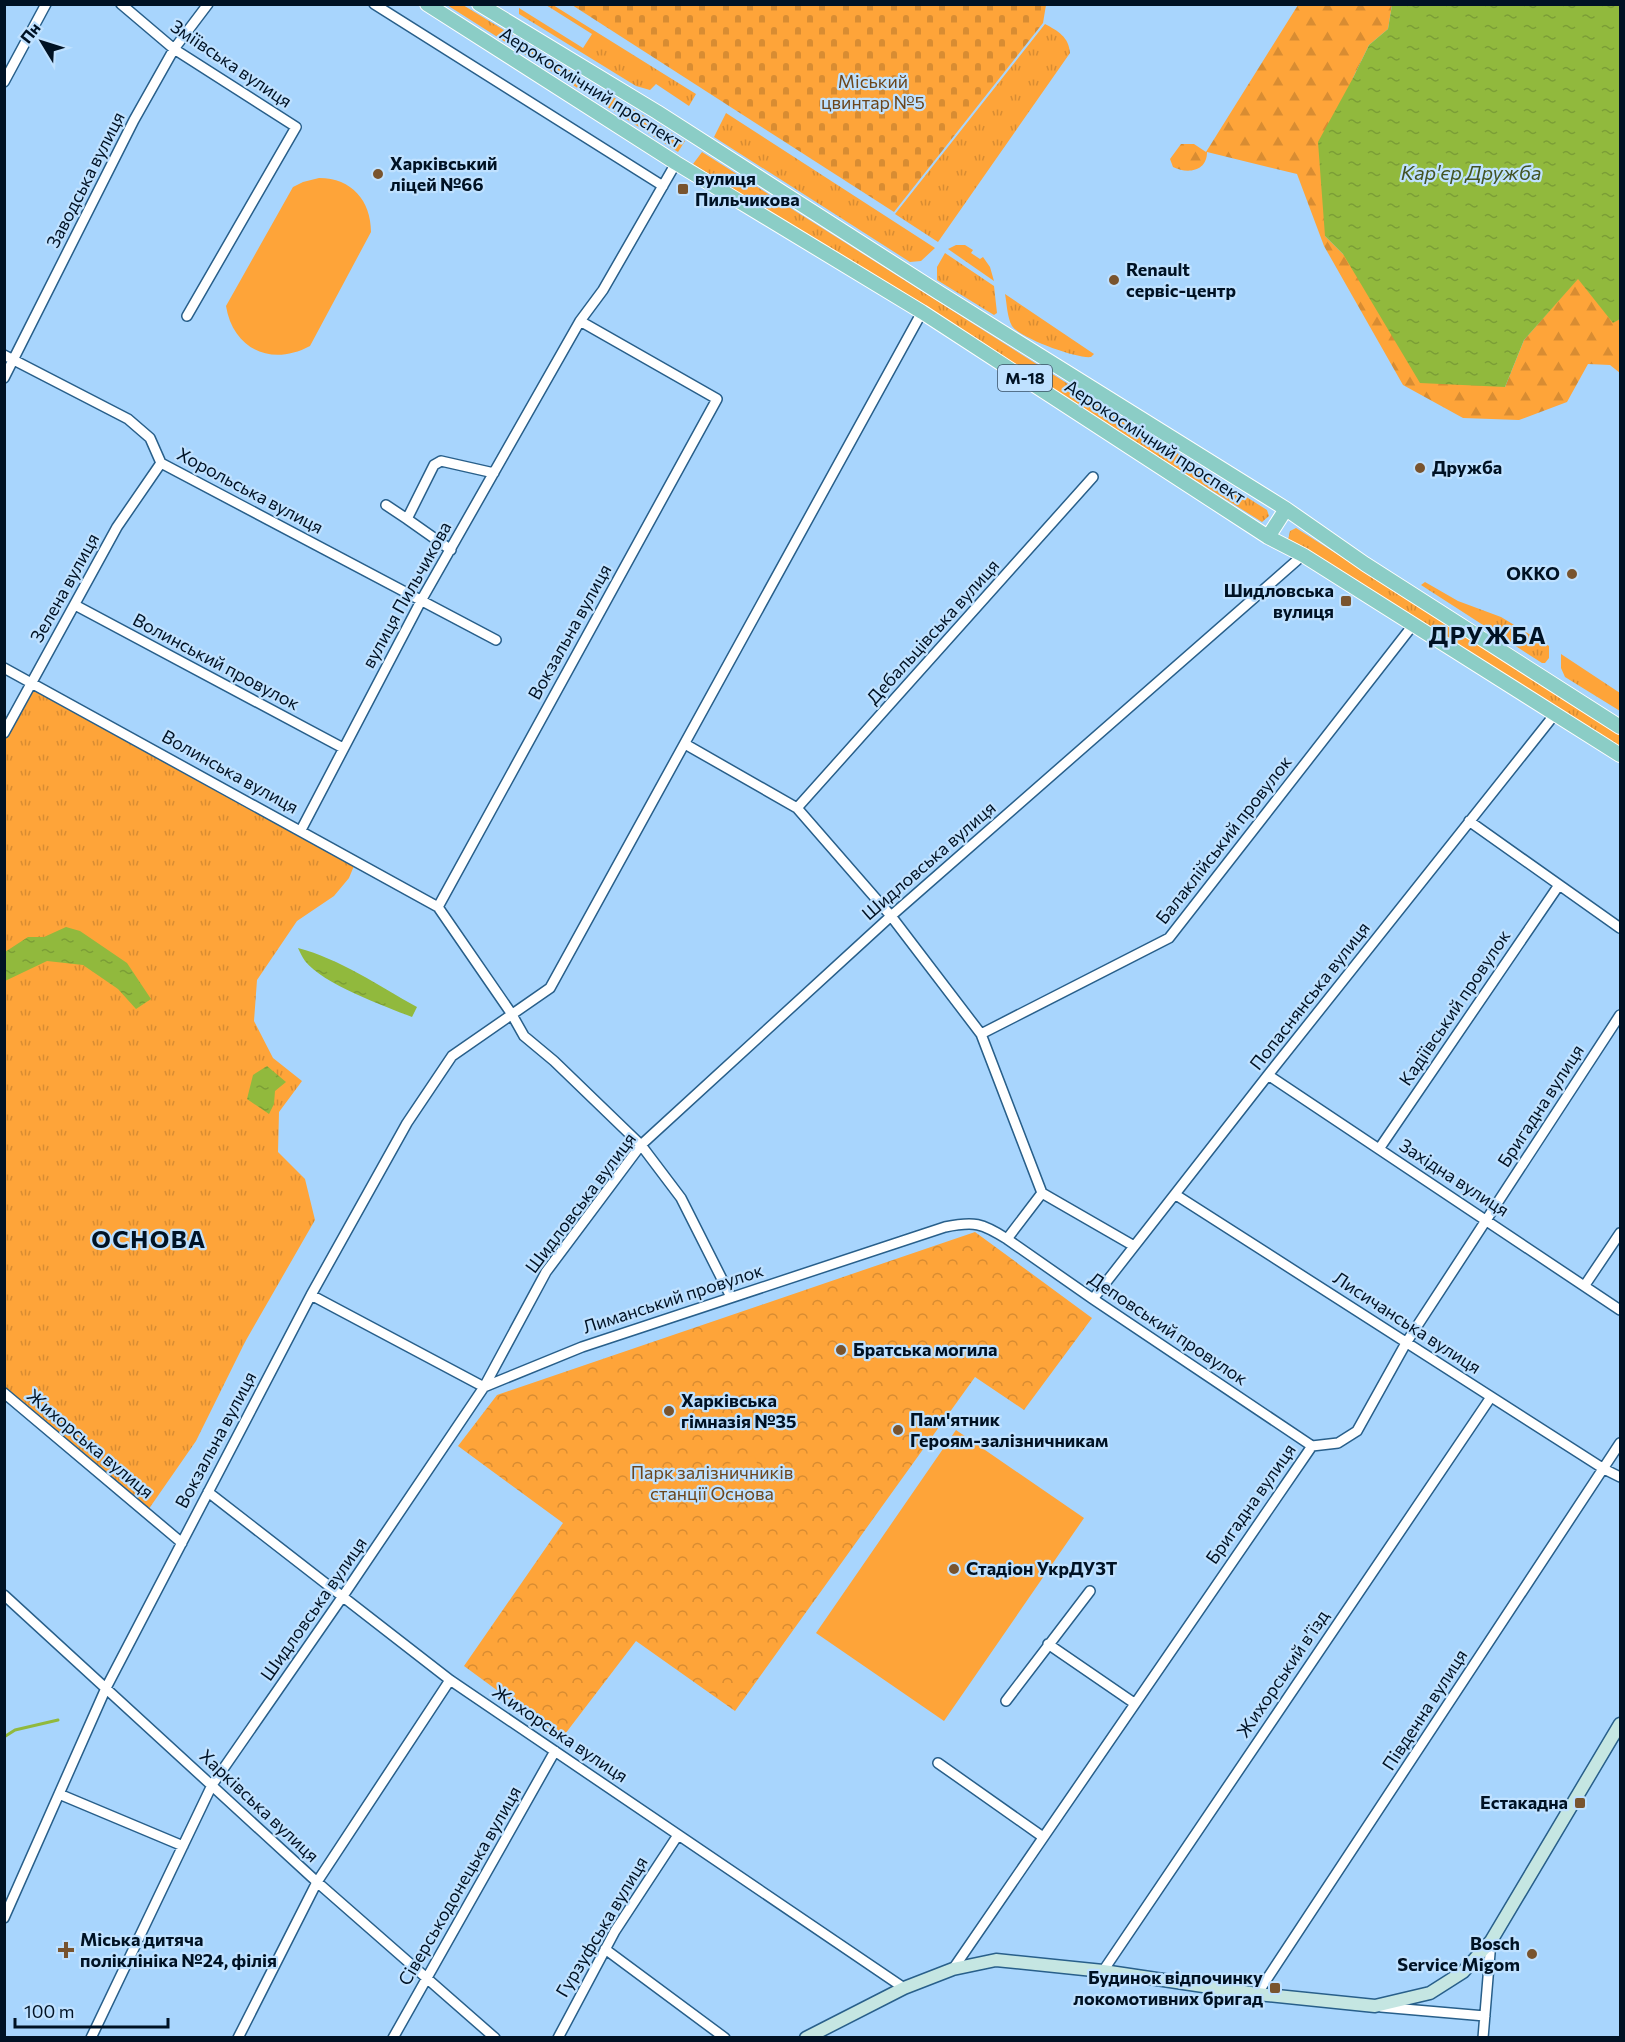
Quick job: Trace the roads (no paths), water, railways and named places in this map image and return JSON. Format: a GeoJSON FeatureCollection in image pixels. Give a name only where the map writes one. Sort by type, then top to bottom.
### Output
{"type":"FeatureCollection","features":[{"type":"Feature","properties":{"kind":"main road","name":"Аерокосмічний проспект"},"geometry":{"type":"LineString","coordinates":[[427,4],[676,163],[922,312],[1268,537],[1303,555],[1620,755]]}},
{"type":"Feature","properties":{"kind":"main road","name":"Аерокосмічний проспект"},"geometry":{"type":"LineString","coordinates":[[479,4],[657,112],[938,292],[1286,509],[1365,564],[1620,727]]}},
{"type":"Feature","properties":{"kind":"main road"},"geometry":{"type":"LineString","coordinates":[[1268,537],[1286,509]]}},
{"type":"Feature","properties":{"kind":"main road"},"geometry":{"type":"LineString","coordinates":[[806,2037],[904,1988],[953,1969],[996,1960],[1103,1971],[1257,1994],[1376,2006],[1430,1993],[1463,1972],[1491,1941],[1620,1724]]}},
{"type":"Feature","properties":{"kind":"street"},"geometry":{"type":"LineString","coordinates":[[4,82],[46,4]]}},
{"type":"Feature","properties":{"kind":"street","name":"Зміївська вулиця"},"geometry":{"type":"LineString","coordinates":[[121,4],[174,49],[296,127],[187,316]]}},
{"type":"Feature","properties":{"kind":"street","name":"Заводська вулиця"},"geometry":{"type":"LineString","coordinates":[[4,378],[135,120],[174,49],[208,4]]}},
{"type":"Feature","properties":{"kind":"street"},"geometry":{"type":"LineString","coordinates":[[374,4],[663,186]]}},
{"type":"Feature","properties":{"kind":"street","name":"вулиця Пильчикова"},"geometry":{"type":"LineString","coordinates":[[301,830],[422,599],[580,321],[603,290],[676,163]]}},
{"type":"Feature","properties":{"kind":"street","name":"Вокзальна вулиця"},"geometry":{"type":"LineString","coordinates":[[4,1918],[106,1688],[311,1295],[407,1123],[452,1056],[550,988],[922,312]]}},
{"type":"Feature","properties":{"kind":"street","name":"Вокзальна вулиця"},"geometry":{"type":"LineString","coordinates":[[438,907],[717,399],[580,321]]}},
{"type":"Feature","properties":{"kind":"street","name":"Хорольська вулиця"},"geometry":{"type":"LineString","coordinates":[[4,355],[128,419],[150,438],[161,463],[496,640]]}},
{"type":"Feature","properties":{"kind":"street"},"geometry":{"type":"LineString","coordinates":[[407,519],[434,465],[441,461],[494,473]]}},
{"type":"Feature","properties":{"kind":"street","name":"Зелена вулиця"},"geometry":{"type":"LineString","coordinates":[[4,733],[117,527],[161,463]]}},
{"type":"Feature","properties":{"kind":"street","name":"Дебальцівська вулиця"},"geometry":{"type":"LineString","coordinates":[[797,808],[1093,477]]}},
{"type":"Feature","properties":{"kind":"street"},"geometry":{"type":"LineString","coordinates":[[386,505],[450,550]]}},
{"type":"Feature","properties":{"kind":"street","name":"Шидловська вулиця"},"geometry":{"type":"LineString","coordinates":[[91,2037],[212,1785],[484,1388],[546,1272],[641,1145],[891,916],[1303,555]]}},
{"type":"Feature","properties":{"kind":"street","name":"Волинський провулок"},"geometry":{"type":"LineString","coordinates":[[75,605],[343,748]]}},
{"type":"Feature","properties":{"kind":"street","name":"Балаклійський провулок"},"geometry":{"type":"LineString","coordinates":[[981,1034],[1169,938],[1413,625]]}},
{"type":"Feature","properties":{"kind":"street","name":"Волинська вулиця"},"geometry":{"type":"LineString","coordinates":[[4,668],[438,907]]}},
{"type":"Feature","properties":{"kind":"street","name":"Попаснянська вулиця"},"geometry":{"type":"LineString","coordinates":[[1093,1299],[1555,714]]}},
{"type":"Feature","properties":{"kind":"street"},"geometry":{"type":"LineString","coordinates":[[685,744],[797,808],[891,916],[981,1034],[1042,1194],[1134,1246]]}},
{"type":"Feature","properties":{"kind":"street"},"geometry":{"type":"LineString","coordinates":[[1469,821],[1620,928]]}},
{"type":"Feature","properties":{"kind":"street","name":"Кадіївський провулок"},"geometry":{"type":"LineString","coordinates":[[1379,1149],[1559,885]]}},
{"type":"Feature","properties":{"kind":"street"},"geometry":{"type":"LineString","coordinates":[[438,907],[524,1036],[554,1061],[641,1145],[681,1198],[731,1297]]}},
{"type":"Feature","properties":{"kind":"street","name":"Бригадна вулиця"},"geometry":{"type":"LineString","coordinates":[[953,1969],[1312,1446],[1338,1443],[1357,1431],[1406,1343],[1620,1015]]}},
{"type":"Feature","properties":{"kind":"street","name":"Західна вулиця"},"geometry":{"type":"LineString","coordinates":[[1268,1075],[1620,1310]]}},
{"type":"Feature","properties":{"kind":"street"},"geometry":{"type":"LineString","coordinates":[[1007,1239],[1042,1194]]}},
{"type":"Feature","properties":{"kind":"street","name":"Лисичанська вулиця"},"geometry":{"type":"LineString","coordinates":[[1176,1195],[1620,1478]]}},
{"type":"Feature","properties":{"kind":"street","name":"Лиманський провулок"},"geometry":{"type":"LineString","coordinates":[[484,1388],[582,1347],[960,1224],[974,1223],[992,1229],[1007,1239]]}},
{"type":"Feature","properties":{"kind":"street"},"geometry":{"type":"LineString","coordinates":[[1585,1285],[1620,1233]]}},
{"type":"Feature","properties":{"kind":"street","name":"Деповський провулок"},"geometry":{"type":"LineString","coordinates":[[1007,1239],[1312,1446]]}},
{"type":"Feature","properties":{"kind":"street"},"geometry":{"type":"LineString","coordinates":[[311,1295],[484,1388]]}},
{"type":"Feature","properties":{"kind":"street","name":"Жихорська вулиця"},"geometry":{"type":"LineString","coordinates":[[4,1393],[182,1543]]}},
{"type":"Feature","properties":{"kind":"street","name":"Жихорський в’їзд"},"geometry":{"type":"LineString","coordinates":[[1103,1971],[1491,1396]]}},
{"type":"Feature","properties":{"kind":"street","name":"Південна вулиця"},"geometry":{"type":"LineString","coordinates":[[1257,1994],[1620,1443]]}},
{"type":"Feature","properties":{"kind":"street","name":"Жихорська вулиця"},"geometry":{"type":"LineString","coordinates":[[208,1492],[450,1680],[904,1988]]}},
{"type":"Feature","properties":{"kind":"street"},"geometry":{"type":"LineString","coordinates":[[1006,1701],[1090,1591]]}},
{"type":"Feature","properties":{"kind":"street","name":"Харківська вулиця"},"geometry":{"type":"LineString","coordinates":[[4,1595],[317,1882],[495,2037]]}},
{"type":"Feature","properties":{"kind":"street"},"geometry":{"type":"LineString","coordinates":[[1048,1644],[1134,1703]]}},
{"type":"Feature","properties":{"kind":"street"},"geometry":{"type":"LineString","coordinates":[[238,2037],[317,1882],[450,1680]]}},
{"type":"Feature","properties":{"kind":"street","name":"Сіверськодонецька вулиця"},"geometry":{"type":"LineString","coordinates":[[393,2037],[555,1751]]}},
{"type":"Feature","properties":{"kind":"street"},"geometry":{"type":"LineString","coordinates":[[938,1763],[1042,1837]]}},
{"type":"Feature","properties":{"kind":"street"},"geometry":{"type":"LineString","coordinates":[[59,1794],[183,1846]]}},
{"type":"Feature","properties":{"kind":"street","name":"Гурзуфська вулиця"},"geometry":{"type":"LineString","coordinates":[[558,2037],[605,1949],[678,1835]]}},
{"type":"Feature","properties":{"kind":"street"},"geometry":{"type":"LineString","coordinates":[[1483,2037],[1491,1941]]}},
{"type":"Feature","properties":{"kind":"street"},"geometry":{"type":"LineString","coordinates":[[605,1949],[725,2037]]}},
{"type":"Feature","properties":{"kind":"street"},"geometry":{"type":"LineString","coordinates":[[1376,2006],[1485,2016]]}},
{"type":"Feature","properties":{"kind":"water","name":"Кар'єр Дружба"},"geometry":{"type":"Polygon","coordinates":[[[1392,5],[1620,5],[1620,319],[1613,323],[1578,279],[1524,340],[1505,387],[1420,383],[1343,254],[1325,236],[1318,142],[1369,45],[1388,29],[1392,5]]]}},
{"type":"Feature","properties":{"kind":"water"},"geometry":{"type":"Polygon","coordinates":[[[66,927],[80,931],[127,963],[151,999],[136,1009],[118,989],[83,965],[47,961],[5,981],[5,952],[28,937],[44,937],[66,927]]]}},
{"type":"Feature","properties":{"kind":"water"},"geometry":{"type":"Polygon","coordinates":[[[298,948],[344,966],[417,1007],[412,1017],[355,994],[325,978],[305,961],[298,948]]]}},
{"type":"Feature","properties":{"kind":"water"},"geometry":{"type":"Polygon","coordinates":[[[267,1066],[286,1082],[275,1091],[274,1104],[269,1114],[247,1099],[253,1075],[267,1066]]]}},
{"type":"Feature","properties":{"kind":"waterway"},"geometry":{"type":"LineString","coordinates":[[4,1737],[15,1730],[58,1720]]}},
{"type":"Feature","properties":{"kind":"place","name":"Харківський ліцей №66"},"geometry":{"type":"Point","coordinates":[378,174]}},
{"type":"Feature","properties":{"kind":"place","name":"вулиця Пильчикова"},"geometry":{"type":"Point","coordinates":[683,189]}},
{"type":"Feature","properties":{"kind":"place","name":"Renault сервіс-центр"},"geometry":{"type":"Point","coordinates":[1114,280]}},
{"type":"Feature","properties":{"kind":"place","name":"Дружба"},"geometry":{"type":"Point","coordinates":[1420,468]}},
{"type":"Feature","properties":{"kind":"place","name":"ОККО"},"geometry":{"type":"Point","coordinates":[1572,574]}},
{"type":"Feature","properties":{"kind":"place","name":"Шидловська вулиця"},"geometry":{"type":"Point","coordinates":[1346,601]}},
{"type":"Feature","properties":{"kind":"place","name":"Братська могила"},"geometry":{"type":"Point","coordinates":[841,1350]}},
{"type":"Feature","properties":{"kind":"place","name":"Харківська гімназія №35"},"geometry":{"type":"Point","coordinates":[669,1411]}},
{"type":"Feature","properties":{"kind":"place","name":"Пам'ятник Героям-залізничникам"},"geometry":{"type":"Point","coordinates":[898,1430]}},
{"type":"Feature","properties":{"kind":"place","name":"Стадіон УкрДУЗТ"},"geometry":{"type":"Point","coordinates":[954,1569]}},
{"type":"Feature","properties":{"kind":"place","name":"Естакадна"},"geometry":{"type":"Point","coordinates":[1580,1803]}},
{"type":"Feature","properties":{"kind":"place","name":"Міська дитяча поліклініка №24, філія"},"geometry":{"type":"Point","coordinates":[66,1950]}},
{"type":"Feature","properties":{"kind":"place","name":"Bosch Service Migom"},"geometry":{"type":"Point","coordinates":[1532,1954]}},
{"type":"Feature","properties":{"kind":"place","name":"Будинок відпочинку локомотивних бригад"},"geometry":{"type":"Point","coordinates":[1275,1988]}},
{"type":"Feature","properties":{"kind":"district","name":"ДРУЖБА"},"geometry":{"type":"Point","coordinates":[1488,636]}},
{"type":"Feature","properties":{"kind":"district","name":"ОСНОВА"},"geometry":{"type":"Point","coordinates":[149,1240]}},
{"type":"Feature","properties":{"kind":"park label","name":"Міський цвинтар №5"},"geometry":{"type":"Point","coordinates":[873,92]}},
{"type":"Feature","properties":{"kind":"park label","name":"Парк залізничників станції Основа"},"geometry":{"type":"Point","coordinates":[712,1483]}}]}
